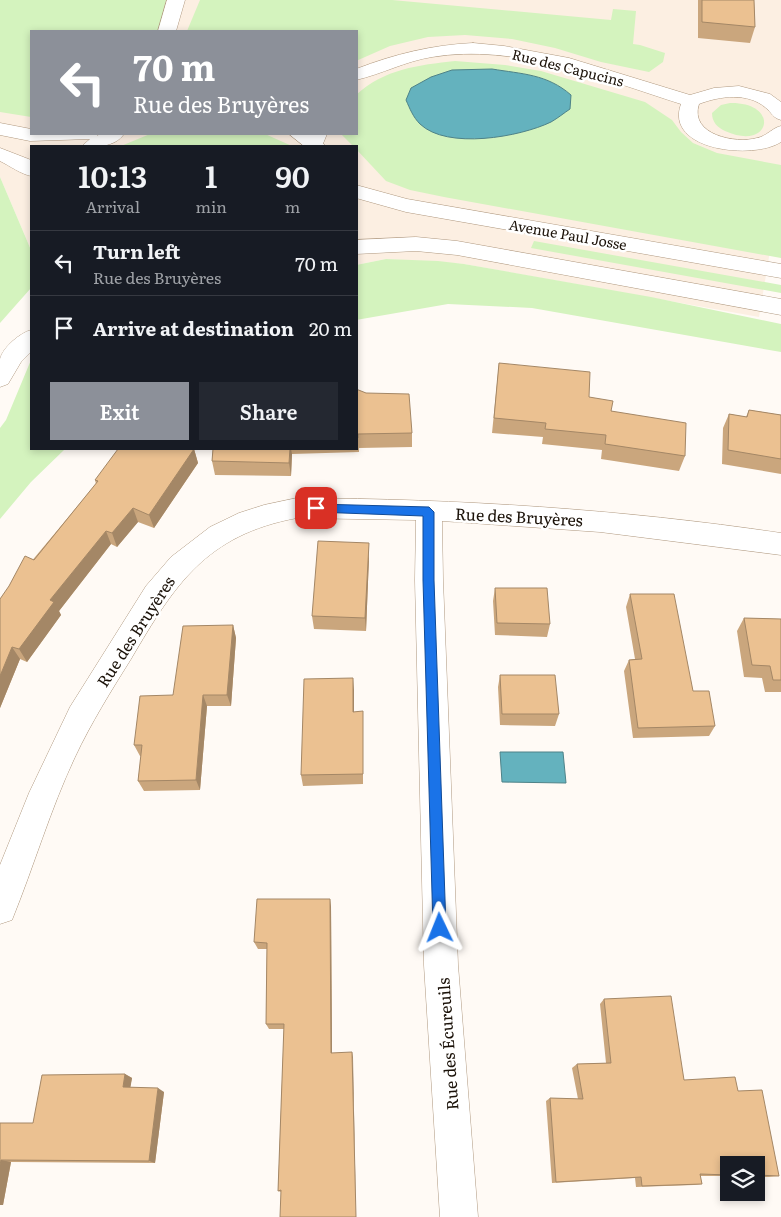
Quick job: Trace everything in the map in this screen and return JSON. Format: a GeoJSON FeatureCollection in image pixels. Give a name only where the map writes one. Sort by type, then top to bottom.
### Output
{"type":"FeatureCollection","features":[{"type":"Feature","properties":{"kind":"street"},"geometry":{"type":"LineString","coordinates":[[168,30],[176,0]]}},
{"type":"Feature","properties":{"kind":"street","name":"Rue des Capucins"},"geometry":{"type":"LineString","coordinates":[[358,74],[393,61],[445,50],[486,50],[525,54],[691,101]]}},
{"type":"Feature","properties":{"kind":"street"},"geometry":{"type":"LineString","coordinates":[[780,136],[766,143],[751,146],[734,146],[717,142],[703,135],[692,127],[688,117],[691,101],[704,94],[731,91],[774,97],[781,114]]}},
{"type":"Feature","properties":{"kind":"street"},"geometry":{"type":"LineString","coordinates":[[0,129],[30,135]]}},
{"type":"Feature","properties":{"kind":"street"},"geometry":{"type":"LineString","coordinates":[[94,145],[112,135]]}},
{"type":"Feature","properties":{"kind":"street"},"geometry":{"type":"LineString","coordinates":[[0,154],[26,165],[30,169]]}},
{"type":"Feature","properties":{"kind":"street","name":"Avenue Paul Josse"},"geometry":{"type":"LineString","coordinates":[[358,192],[406,205],[781,271]]}},
{"type":"Feature","properties":{"kind":"street","name":"Avenue Paul Josse"},"geometry":{"type":"LineString","coordinates":[[358,247],[416,244],[457,248],[781,307]]}},
{"type":"Feature","properties":{"kind":"street"},"geometry":{"type":"LineString","coordinates":[[0,378],[13,356],[30,339]]}},
{"type":"Feature","properties":{"kind":"street","name":"Rue des Bruyères"},"geometry":{"type":"LineString","coordinates":[[0,908],[42,800],[75,726],[139,620],[179,565],[207,542],[239,523],[269,512],[297,508],[497,513],[616,521],[704,531],[781,544]]}},
{"type":"Feature","properties":{"kind":"street","name":"Rue des Écureuils"},"geometry":{"type":"LineString","coordinates":[[429,512],[429,589],[441,965],[459,1217]]}},
{"type":"Feature","properties":{"kind":"shaded area"},"geometry":{"type":"Polygon","coordinates":[[[0,0],[781,0],[781,185],[759,317],[464,264],[386,259],[358,265],[358,145],[30,145],[30,248],[0,177],[0,0]]]}},
{"type":"Feature","properties":{"kind":"green space"},"geometry":{"type":"Polygon","coordinates":[[[0,0],[166,0],[160,30],[30,30],[30,117],[0,112],[0,0]]]}},
{"type":"Feature","properties":{"kind":"green space"},"geometry":{"type":"Polygon","coordinates":[[[200,0],[392,0],[611,20],[613,9],[636,11],[633,44],[665,53],[663,62],[649,72],[601,62],[555,48],[512,39],[465,35],[428,37],[390,46],[358,60],[358,30],[187,30],[200,0]]]}},
{"type":"Feature","properties":{"kind":"green space"},"geometry":{"type":"Polygon","coordinates":[[[455,61],[505,65],[541,71],[645,102],[672,120],[693,143],[717,153],[781,165],[781,258],[444,197],[410,190],[386,181],[358,151],[358,145],[352,145],[342,135],[358,135],[358,93],[378,79],[402,70],[428,64],[455,61]]]}},
{"type":"Feature","properties":{"kind":"green space"},"geometry":{"type":"Polygon","coordinates":[[[730,103],[746,105],[757,110],[763,117],[764,124],[760,131],[752,135],[741,136],[725,131],[717,126],[712,113],[721,105],[730,103]]]}},
{"type":"Feature","properties":{"kind":"green space"},"geometry":{"type":"Polygon","coordinates":[[[148,135],[267,135],[290,145],[123,145],[148,135]]]}},
{"type":"Feature","properties":{"kind":"green space"},"geometry":{"type":"Polygon","coordinates":[[[0,177],[30,248],[30,289],[0,323],[0,177]]]}},
{"type":"Feature","properties":{"kind":"green space"},"geometry":{"type":"Polygon","coordinates":[[[534,241],[781,285],[781,293],[531,248],[534,241]]]}},
{"type":"Feature","properties":{"kind":"green space"},"geometry":{"type":"Polygon","coordinates":[[[386,259],[438,261],[651,297],[781,324],[781,352],[532,308],[448,304],[358,320],[358,265],[386,259]]]}},
{"type":"Feature","properties":{"kind":"green space"},"geometry":{"type":"Polygon","coordinates":[[[30,362],[30,450],[64,450],[31,482],[0,519],[0,428],[6,420],[30,362]]]}},
{"type":"Feature","properties":{"kind":"water"},"geometry":{"type":"Polygon","coordinates":[[[492,69],[534,76],[553,83],[571,95],[570,109],[551,122],[521,132],[503,136],[465,139],[448,137],[432,132],[420,124],[406,100],[411,88],[431,77],[452,70],[492,69]]]}},
{"type":"Feature","properties":{"kind":"water"},"geometry":{"type":"Polygon","coordinates":[[[500,752],[563,752],[566,783],[502,782],[500,752]]]}},
{"type":"Feature","properties":{"kind":"building"},"geometry":{"type":"Polygon","coordinates":[[[702,0],[754,0],[755,27],[702,22],[702,0]]]}},
{"type":"Feature","properties":{"kind":"building"},"geometry":{"type":"Polygon","coordinates":[[[499,363],[590,372],[589,397],[613,401],[611,411],[686,423],[685,456],[605,444],[606,435],[545,429],[546,423],[494,418],[499,363]]]}},
{"type":"Feature","properties":{"kind":"building"},"geometry":{"type":"Polygon","coordinates":[[[358,390],[366,393],[409,394],[412,433],[358,434],[358,390]]]}},
{"type":"Feature","properties":{"kind":"building"},"geometry":{"type":"Polygon","coordinates":[[[749,410],[781,415],[781,459],[728,450],[729,414],[747,417],[749,410]]]}},
{"type":"Feature","properties":{"kind":"building"},"geometry":{"type":"Polygon","coordinates":[[[117,450],[193,450],[149,515],[133,508],[112,533],[106,531],[50,600],[54,602],[19,649],[12,647],[0,676],[0,599],[25,556],[34,560],[98,481],[95,480],[117,450]]]}},
{"type":"Feature","properties":{"kind":"building"},"geometry":{"type":"Polygon","coordinates":[[[213,450],[290,450],[289,463],[212,461],[213,450]]]}},
{"type":"Feature","properties":{"kind":"building"},"geometry":{"type":"Polygon","coordinates":[[[318,541],[369,543],[365,618],[312,616],[318,541]]]}},
{"type":"Feature","properties":{"kind":"building"},"geometry":{"type":"Polygon","coordinates":[[[495,588],[547,588],[550,624],[497,623],[495,588]]]}},
{"type":"Feature","properties":{"kind":"building"},"geometry":{"type":"Polygon","coordinates":[[[630,594],[674,594],[693,691],[709,691],[715,726],[638,728],[629,660],[642,659],[630,594]]]}},
{"type":"Feature","properties":{"kind":"building"},"geometry":{"type":"Polygon","coordinates":[[[744,618],[781,619],[781,680],[773,680],[770,666],[752,665],[744,618]]]}},
{"type":"Feature","properties":{"kind":"building"},"geometry":{"type":"Polygon","coordinates":[[[233,625],[227,695],[203,695],[196,780],[138,781],[142,745],[134,745],[140,696],[173,695],[183,626],[233,625]]]}},
{"type":"Feature","properties":{"kind":"building"},"geometry":{"type":"Polygon","coordinates":[[[500,675],[555,675],[559,714],[502,714],[500,675]]]}},
{"type":"Feature","properties":{"kind":"building"},"geometry":{"type":"Polygon","coordinates":[[[353,678],[353,712],[363,711],[363,774],[301,775],[304,679],[353,678]]]}},
{"type":"Feature","properties":{"kind":"building"},"geometry":{"type":"Polygon","coordinates":[[[257,899],[330,899],[331,1053],[352,1052],[356,1217],[280,1217],[281,1190],[278,1191],[284,1024],[266,1024],[267,943],[254,942],[257,899]]]}},
{"type":"Feature","properties":{"kind":"building"},"geometry":{"type":"Polygon","coordinates":[[[671,996],[684,1080],[735,1077],[738,1091],[762,1090],[779,1176],[765,1175],[765,1156],[720,1156],[720,1175],[700,1174],[702,1184],[642,1186],[641,1177],[556,1182],[550,1098],[583,1099],[577,1064],[611,1063],[604,999],[671,996]]]}},
{"type":"Feature","properties":{"kind":"building"},"geometry":{"type":"Polygon","coordinates":[[[125,1074],[123,1087],[158,1088],[149,1161],[1,1160],[0,1165],[0,1123],[33,1123],[42,1075],[125,1074]]]}},
{"type":"Feature","properties":{"kind":"route"},"geometry":{"type":"LineString","coordinates":[[316,508],[429,512],[429,580],[440,928]]}}]}
